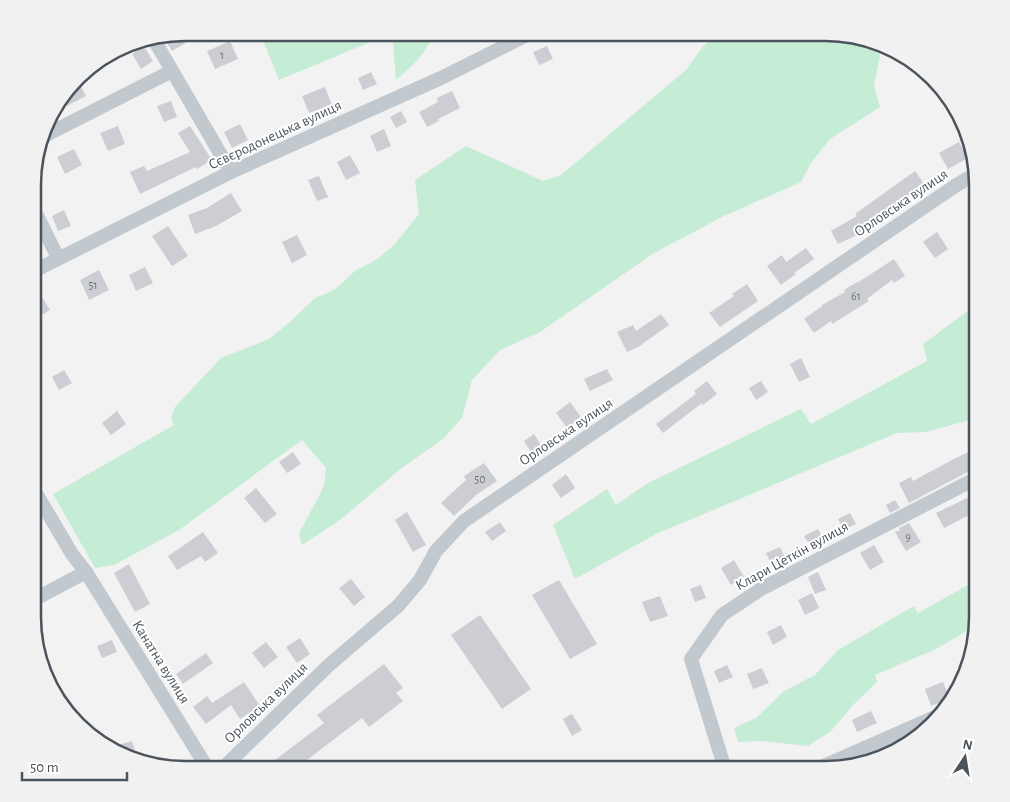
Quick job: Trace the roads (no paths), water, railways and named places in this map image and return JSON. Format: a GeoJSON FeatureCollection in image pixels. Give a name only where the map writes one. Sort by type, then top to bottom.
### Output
{"type":"FeatureCollection","features":[{"type":"Feature","properties":{"kind":"street","name":"Сєвєродонецька вулиця"},"geometry":{"type":"LineString","coordinates":[[41,267],[231,172],[441,78],[514,42]]}},
{"type":"Feature","properties":{"kind":"street"},"geometry":{"type":"LineString","coordinates":[[157,44],[231,172]]}},
{"type":"Feature","properties":{"kind":"street"},"geometry":{"type":"LineString","coordinates":[[51,132],[172,71]]}},
{"type":"Feature","properties":{"kind":"street","name":"Орловська вулиця"},"geometry":{"type":"LineString","coordinates":[[231,760],[329,665],[398,606],[420,580],[436,551],[464,521],[968,178]]}},
{"type":"Feature","properties":{"kind":"street"},"geometry":{"type":"LineString","coordinates":[[41,223],[58,258]]}},
{"type":"Feature","properties":{"kind":"street","name":"Клари Цеткін вулиця"},"geometry":{"type":"LineString","coordinates":[[722,761],[691,658],[722,615],[761,589],[968,482]]}},
{"type":"Feature","properties":{"kind":"street","name":"Канатна вулиця"},"geometry":{"type":"LineString","coordinates":[[42,503],[202,760]]}},
{"type":"Feature","properties":{"kind":"street"},"geometry":{"type":"LineString","coordinates":[[42,595],[86,572]]}},
{"type":"Feature","properties":{"kind":"street"},"geometry":{"type":"LineString","coordinates":[[840,760],[922,723]]}}]}
